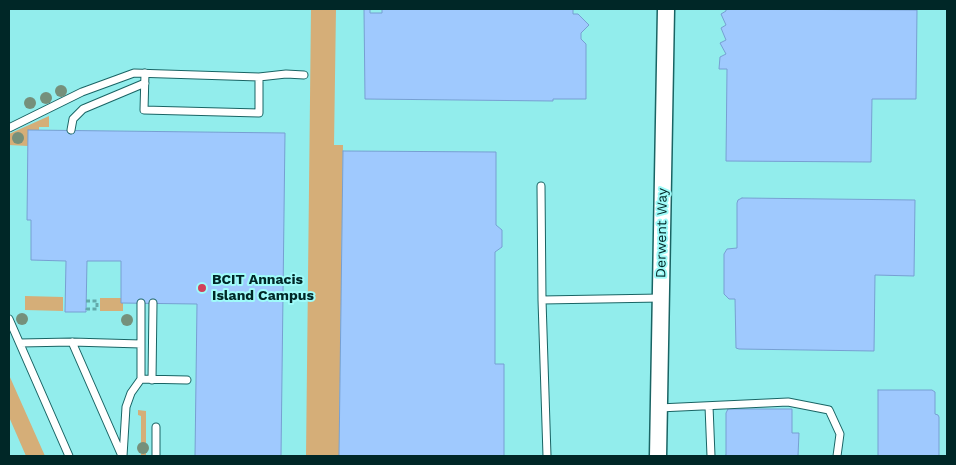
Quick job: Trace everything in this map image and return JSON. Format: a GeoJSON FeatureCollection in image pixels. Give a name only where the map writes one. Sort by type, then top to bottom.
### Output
{"type":"FeatureCollection","features":[{"type":"Feature","properties":{"kind":"street","name":"Derwent Way"},"geometry":{"type":"LineString","coordinates":[[658,456],[666,9]]}},
{"type":"Feature","properties":{"kind":"lane"},"geometry":{"type":"LineString","coordinates":[[9,128],[82,92],[134,73],[259,78],[286,74],[304,75]]}},
{"type":"Feature","properties":{"kind":"lane"},"geometry":{"type":"LineString","coordinates":[[145,73],[144,110],[258,114],[259,78]]}},
{"type":"Feature","properties":{"kind":"lane"},"geometry":{"type":"LineString","coordinates":[[71,130],[73,119],[83,109],[145,83]]}},
{"type":"Feature","properties":{"kind":"lane"},"geometry":{"type":"LineString","coordinates":[[541,186],[542,300],[547,456]]}},
{"type":"Feature","properties":{"kind":"lane"},"geometry":{"type":"LineString","coordinates":[[542,300],[661,298]]}},
{"type":"Feature","properties":{"kind":"lane"},"geometry":{"type":"LineString","coordinates":[[122,456],[126,407],[131,393],[141,379],[141,303]]}},
{"type":"Feature","properties":{"kind":"lane"},"geometry":{"type":"LineString","coordinates":[[152,380],[153,303]]}},
{"type":"Feature","properties":{"kind":"lane"},"geometry":{"type":"LineString","coordinates":[[9,319],[12,333],[20,343],[70,456]]}},
{"type":"Feature","properties":{"kind":"lane"},"geometry":{"type":"LineString","coordinates":[[72,342],[122,456]]}},
{"type":"Feature","properties":{"kind":"lane"},"geometry":{"type":"LineString","coordinates":[[20,343],[141,344]]}},
{"type":"Feature","properties":{"kind":"lane"},"geometry":{"type":"LineString","coordinates":[[141,379],[187,380]]}},
{"type":"Feature","properties":{"kind":"lane"},"geometry":{"type":"LineString","coordinates":[[659,408],[788,402],[829,410],[840,434],[838,456]]}},
{"type":"Feature","properties":{"kind":"lane"},"geometry":{"type":"LineString","coordinates":[[709,406],[711,456]]}},
{"type":"Feature","properties":{"kind":"lane"},"geometry":{"type":"LineString","coordinates":[[156,427],[156,456]]}},
{"type":"Feature","properties":{"kind":"path"},"geometry":{"type":"LineString","coordinates":[[86,301],[97,301],[97,309],[87,309],[87,312]]}},
{"type":"Feature","properties":{"kind":"shaded area"},"geometry":{"type":"Polygon","coordinates":[[[311,9],[336,9],[334,145],[343,145],[339,456],[306,456],[311,9]]]}},
{"type":"Feature","properties":{"kind":"shaded area"},"geometry":{"type":"Polygon","coordinates":[[[49,116],[49,127],[39,127],[39,130],[28,130],[28,146],[9,145],[9,134],[49,116]]]}},
{"type":"Feature","properties":{"kind":"shaded area"},"geometry":{"type":"Polygon","coordinates":[[[25,296],[63,297],[63,311],[25,310],[25,296]]]}},
{"type":"Feature","properties":{"kind":"shaded area"},"geometry":{"type":"Polygon","coordinates":[[[100,298],[121,298],[123,311],[100,311],[100,298]]]}},
{"type":"Feature","properties":{"kind":"shaded area"},"geometry":{"type":"Polygon","coordinates":[[[9,375],[45,456],[26,456],[9,417],[9,375]]]}},
{"type":"Feature","properties":{"kind":"shaded area"},"geometry":{"type":"Polygon","coordinates":[[[138,410],[146,411],[146,456],[141,456],[141,416],[138,415],[138,410]]]}},
{"type":"Feature","properties":{"kind":"building"},"geometry":{"type":"Polygon","coordinates":[[[364,9],[370,9],[370,13],[382,13],[382,9],[573,9],[573,14],[578,14],[589,25],[581,33],[581,39],[586,44],[586,99],[553,99],[553,101],[365,99],[364,9]]]}},
{"type":"Feature","properties":{"kind":"building"},"geometry":{"type":"Polygon","coordinates":[[[726,9],[917,10],[916,99],[872,99],[871,162],[726,161],[727,69],[719,69],[720,57],[726,54],[720,43],[726,40],[721,28],[726,25],[721,14],[726,9]]]}},
{"type":"Feature","properties":{"kind":"building","name":"BCIT Annacis Island Campus"},"geometry":{"type":"Polygon","coordinates":[[[28,130],[285,133],[281,456],[195,456],[197,304],[121,303],[121,261],[87,261],[86,312],[65,312],[66,261],[31,260],[31,220],[27,220],[28,130]]]}},
{"type":"Feature","properties":{"kind":"building"},"geometry":{"type":"Polygon","coordinates":[[[343,151],[496,152],[496,225],[502,230],[502,247],[495,252],[495,364],[504,364],[504,456],[339,456],[343,151]]]}},
{"type":"Feature","properties":{"kind":"building"},"geometry":{"type":"Polygon","coordinates":[[[742,198],[915,200],[914,276],[875,275],[874,351],[736,348],[735,299],[729,299],[724,294],[724,254],[727,249],[737,248],[737,203],[742,198]]]}},
{"type":"Feature","properties":{"kind":"building"},"geometry":{"type":"Polygon","coordinates":[[[878,390],[932,390],[935,392],[935,414],[939,417],[939,456],[878,456],[878,390]]]}},
{"type":"Feature","properties":{"kind":"building"},"geometry":{"type":"Polygon","coordinates":[[[728,409],[792,409],[792,433],[799,433],[798,456],[723,456],[726,455],[726,413],[728,409]]]}},
{"type":"Feature","properties":{"kind":"place","name":"BCIT Annacis Island Campus"},"geometry":{"type":"Point","coordinates":[202,288]}}]}
